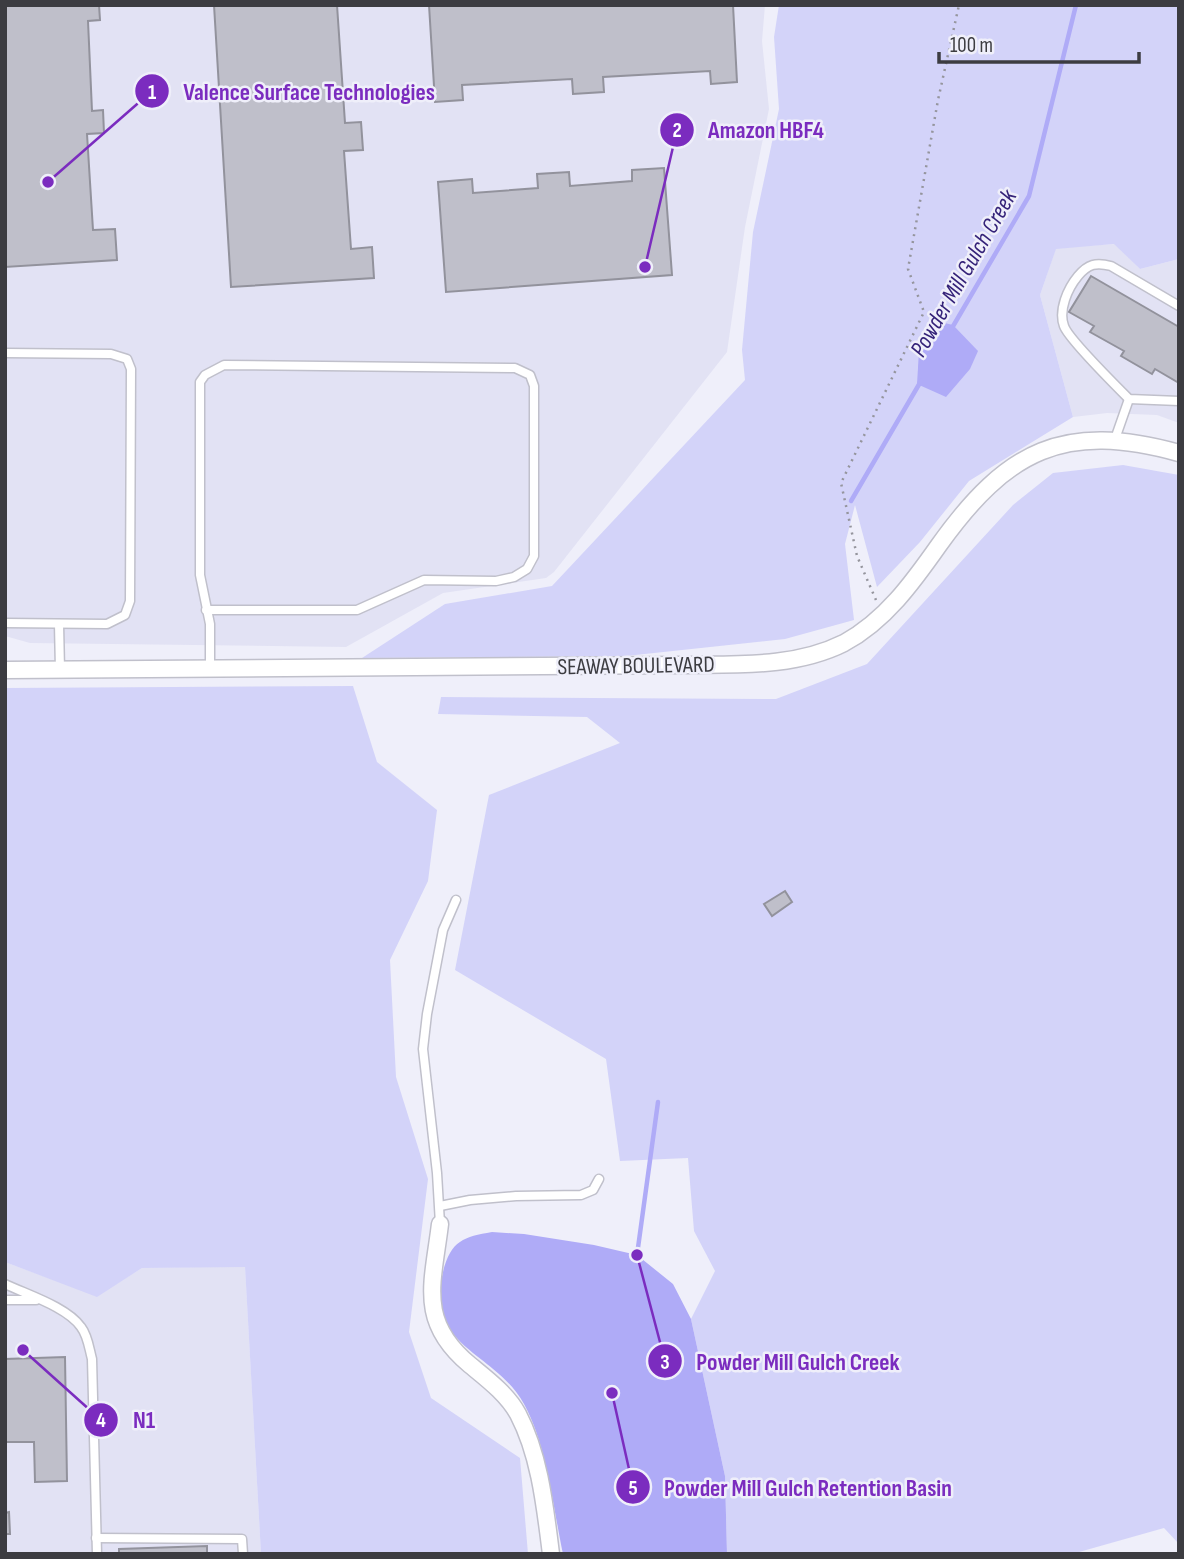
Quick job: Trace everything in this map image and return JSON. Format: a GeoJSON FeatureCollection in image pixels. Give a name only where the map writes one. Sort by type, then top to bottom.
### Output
{"type":"FeatureCollection","features":[{"type":"Feature","properties":{"kind":"street","name":"SEAWAY BOULEVARD"},"geometry":{"type":"LineString","coordinates":[[5,670],[777,663],[816,654],[843,643],[869,626],[915,579],[955,523],[983,490],[1005,472],[1045,449],[1082,440],[1115,439],[1144,443],[1179,453]]}},
{"type":"Feature","properties":{"kind":"street"},"geometry":{"type":"LineString","coordinates":[[440,1224],[431,1306],[439,1331],[452,1350],[495,1386],[517,1411],[532,1443],[551,1554]]}},
{"type":"Feature","properties":{"kind":"lane"},"geometry":{"type":"LineString","coordinates":[[1179,306],[1111,266],[1101,263],[1090,265],[1076,278],[1062,308],[1064,327],[1129,399],[1179,401]]}},
{"type":"Feature","properties":{"kind":"lane"},"geometry":{"type":"LineString","coordinates":[[5,353],[111,354],[127,359],[131,369],[130,601],[125,615],[107,624],[5,623]]}},
{"type":"Feature","properties":{"kind":"lane"},"geometry":{"type":"LineString","coordinates":[[206,610],[357,610],[424,580],[496,581],[513,577],[527,569],[534,556],[534,386],[530,375],[515,368],[224,365],[205,375],[200,382],[200,575],[206,610],[210,624],[210,668]]}},
{"type":"Feature","properties":{"kind":"lane"},"geometry":{"type":"LineString","coordinates":[[1115,439],[1129,399]]}},
{"type":"Feature","properties":{"kind":"lane"},"geometry":{"type":"LineString","coordinates":[[59,624],[60,670]]}},
{"type":"Feature","properties":{"kind":"lane"},"geometry":{"type":"LineString","coordinates":[[440,1224],[423,1049],[443,930],[456,900]]}},
{"type":"Feature","properties":{"kind":"lane"},"geometry":{"type":"LineString","coordinates":[[440,1206],[516,1196],[581,1195],[593,1190],[599,1179]]}},
{"type":"Feature","properties":{"kind":"lane"},"geometry":{"type":"LineString","coordinates":[[5,1284],[70,1315],[82,1328],[87,1339],[92,1359],[97,1554]]}},
{"type":"Feature","properties":{"kind":"lane"},"geometry":{"type":"LineString","coordinates":[[5,1300],[39,1300]]}},
{"type":"Feature","properties":{"kind":"lane"},"geometry":{"type":"LineString","coordinates":[[96,1538],[242,1539],[243,1554]]}},
{"type":"Feature","properties":{"kind":"path"},"geometry":{"type":"LineString","coordinates":[[882,614],[857,556],[841,483],[924,312],[908,269],[937,100],[959,5]]}},
{"type":"Feature","properties":{"kind":"shaded area"},"geometry":{"type":"Polygon","coordinates":[[[5,5],[765,5],[762,41],[769,109],[745,227],[727,352],[554,572],[546,578],[443,593],[346,647],[30,643],[5,636],[5,5]]]}},
{"type":"Feature","properties":{"kind":"shaded area"},"geometry":{"type":"Polygon","coordinates":[[[779,5],[1179,5],[1179,259],[1140,269],[1114,244],[1056,249],[1040,295],[1073,417],[969,481],[920,542],[877,587],[855,505],[845,544],[854,620],[785,639],[626,656],[362,658],[445,604],[552,586],[745,380],[742,350],[753,232],[779,109],[774,37],[779,5]]]}},
{"type":"Feature","properties":{"kind":"shaded area"},"geometry":{"type":"Polygon","coordinates":[[[1115,244],[1140,269],[1179,259],[1179,423],[1157,415],[1107,413],[1073,417],[1040,295],[1056,248],[1115,244]]]}},
{"type":"Feature","properties":{"kind":"shaded area"},"geometry":{"type":"Polygon","coordinates":[[[936,321],[953,325],[978,351],[970,369],[946,397],[917,384],[919,351],[936,321]]]}},
{"type":"Feature","properties":{"kind":"shaded area"},"geometry":{"type":"Polygon","coordinates":[[[1123,465],[1179,475],[1179,1544],[1164,1528],[1072,1554],[727,1554],[725,1476],[691,1319],[715,1271],[694,1231],[688,1158],[620,1161],[606,1059],[455,970],[489,795],[620,743],[587,717],[438,714],[441,697],[776,699],[867,664],[1013,505],[1053,473],[1123,465]]]}},
{"type":"Feature","properties":{"kind":"shaded area"},"geometry":{"type":"Polygon","coordinates":[[[353,686],[377,762],[437,810],[428,881],[390,960],[396,1077],[428,1179],[409,1332],[431,1398],[520,1458],[528,1554],[261,1554],[245,1267],[142,1268],[97,1297],[5,1262],[5,688],[353,686]]]}},
{"type":"Feature","properties":{"kind":"shaded area"},"geometry":{"type":"Polygon","coordinates":[[[492,1232],[594,1245],[637,1255],[673,1284],[691,1319],[725,1476],[727,1554],[563,1554],[544,1458],[524,1404],[511,1386],[453,1333],[444,1317],[440,1297],[443,1272],[450,1253],[466,1238],[492,1232]]]}},
{"type":"Feature","properties":{"kind":"shaded area"},"geometry":{"type":"Polygon","coordinates":[[[5,1262],[97,1296],[142,1268],[245,1266],[261,1554],[5,1554],[5,1262]]]}},
{"type":"Feature","properties":{"kind":"building"},"geometry":{"type":"Polygon","coordinates":[[[5,5],[99,5],[100,20],[88,21],[92,111],[103,110],[104,133],[87,134],[93,230],[115,229],[117,260],[5,267],[5,5]]]}},
{"type":"Feature","properties":{"kind":"building"},"geometry":{"type":"Polygon","coordinates":[[[214,5],[337,5],[345,123],[361,122],[363,150],[344,151],[351,249],[372,247],[374,278],[231,287],[214,5]]]}},
{"type":"Feature","properties":{"kind":"building"},"geometry":{"type":"Polygon","coordinates":[[[429,5],[733,5],[737,82],[711,84],[710,71],[603,77],[604,92],[573,94],[572,79],[462,85],[463,100],[435,102],[429,5]]]}},
{"type":"Feature","properties":{"kind":"building"},"geometry":{"type":"Polygon","coordinates":[[[664,168],[672,275],[446,292],[438,182],[472,179],[473,193],[538,188],[537,174],[569,172],[570,186],[632,181],[632,170],[664,168]]]}},
{"type":"Feature","properties":{"kind":"building"},"geometry":{"type":"Polygon","coordinates":[[[1091,276],[1179,327],[1179,383],[1155,369],[1152,374],[1121,356],[1124,351],[1090,332],[1094,326],[1069,312],[1091,276]]]}},
{"type":"Feature","properties":{"kind":"building"},"geometry":{"type":"Polygon","coordinates":[[[785,891],[792,902],[772,916],[764,904],[785,891]]]}},
{"type":"Feature","properties":{"kind":"building"},"geometry":{"type":"Polygon","coordinates":[[[65,1357],[67,1481],[35,1482],[34,1442],[6,1442],[5,1463],[5,1359],[65,1357]]]}},
{"type":"Feature","properties":{"kind":"building"},"geometry":{"type":"Polygon","coordinates":[[[9,1512],[10,1534],[5,1534],[5,1513],[9,1512]]]}},
{"type":"Feature","properties":{"kind":"building"},"geometry":{"type":"Polygon","coordinates":[[[207,1546],[207,1554],[119,1554],[119,1549],[207,1546]]]}},
{"type":"Feature","properties":{"kind":"waterway","name":"Powder Mill Gulch Creek"},"geometry":{"type":"LineString","coordinates":[[952,328],[1029,196],[1076,5]]}},
{"type":"Feature","properties":{"kind":"waterway","name":"Powder Mill Gulch Creek"},"geometry":{"type":"LineString","coordinates":[[851,501],[921,381]]}},
{"type":"Feature","properties":{"kind":"waterway","name":"Powder Mill Gulch Creek"},"geometry":{"type":"LineString","coordinates":[[637,1255],[658,1102]]}},
{"type":"Feature","properties":{"kind":"place","name":"Valence Surface Technologies"},"geometry":{"type":"Point","coordinates":[48,182]}},
{"type":"Feature","properties":{"kind":"place","name":"Amazon HBF4"},"geometry":{"type":"Point","coordinates":[645,267]}},
{"type":"Feature","properties":{"kind":"place","name":"Powder Mill Gulch Creek"},"geometry":{"type":"Point","coordinates":[637,1255]}},
{"type":"Feature","properties":{"kind":"place","name":"N1"},"geometry":{"type":"Point","coordinates":[23,1350]}},
{"type":"Feature","properties":{"kind":"place","name":"Powder Mill Gulch Retention Basin"},"geometry":{"type":"Point","coordinates":[612,1393]}}]}
